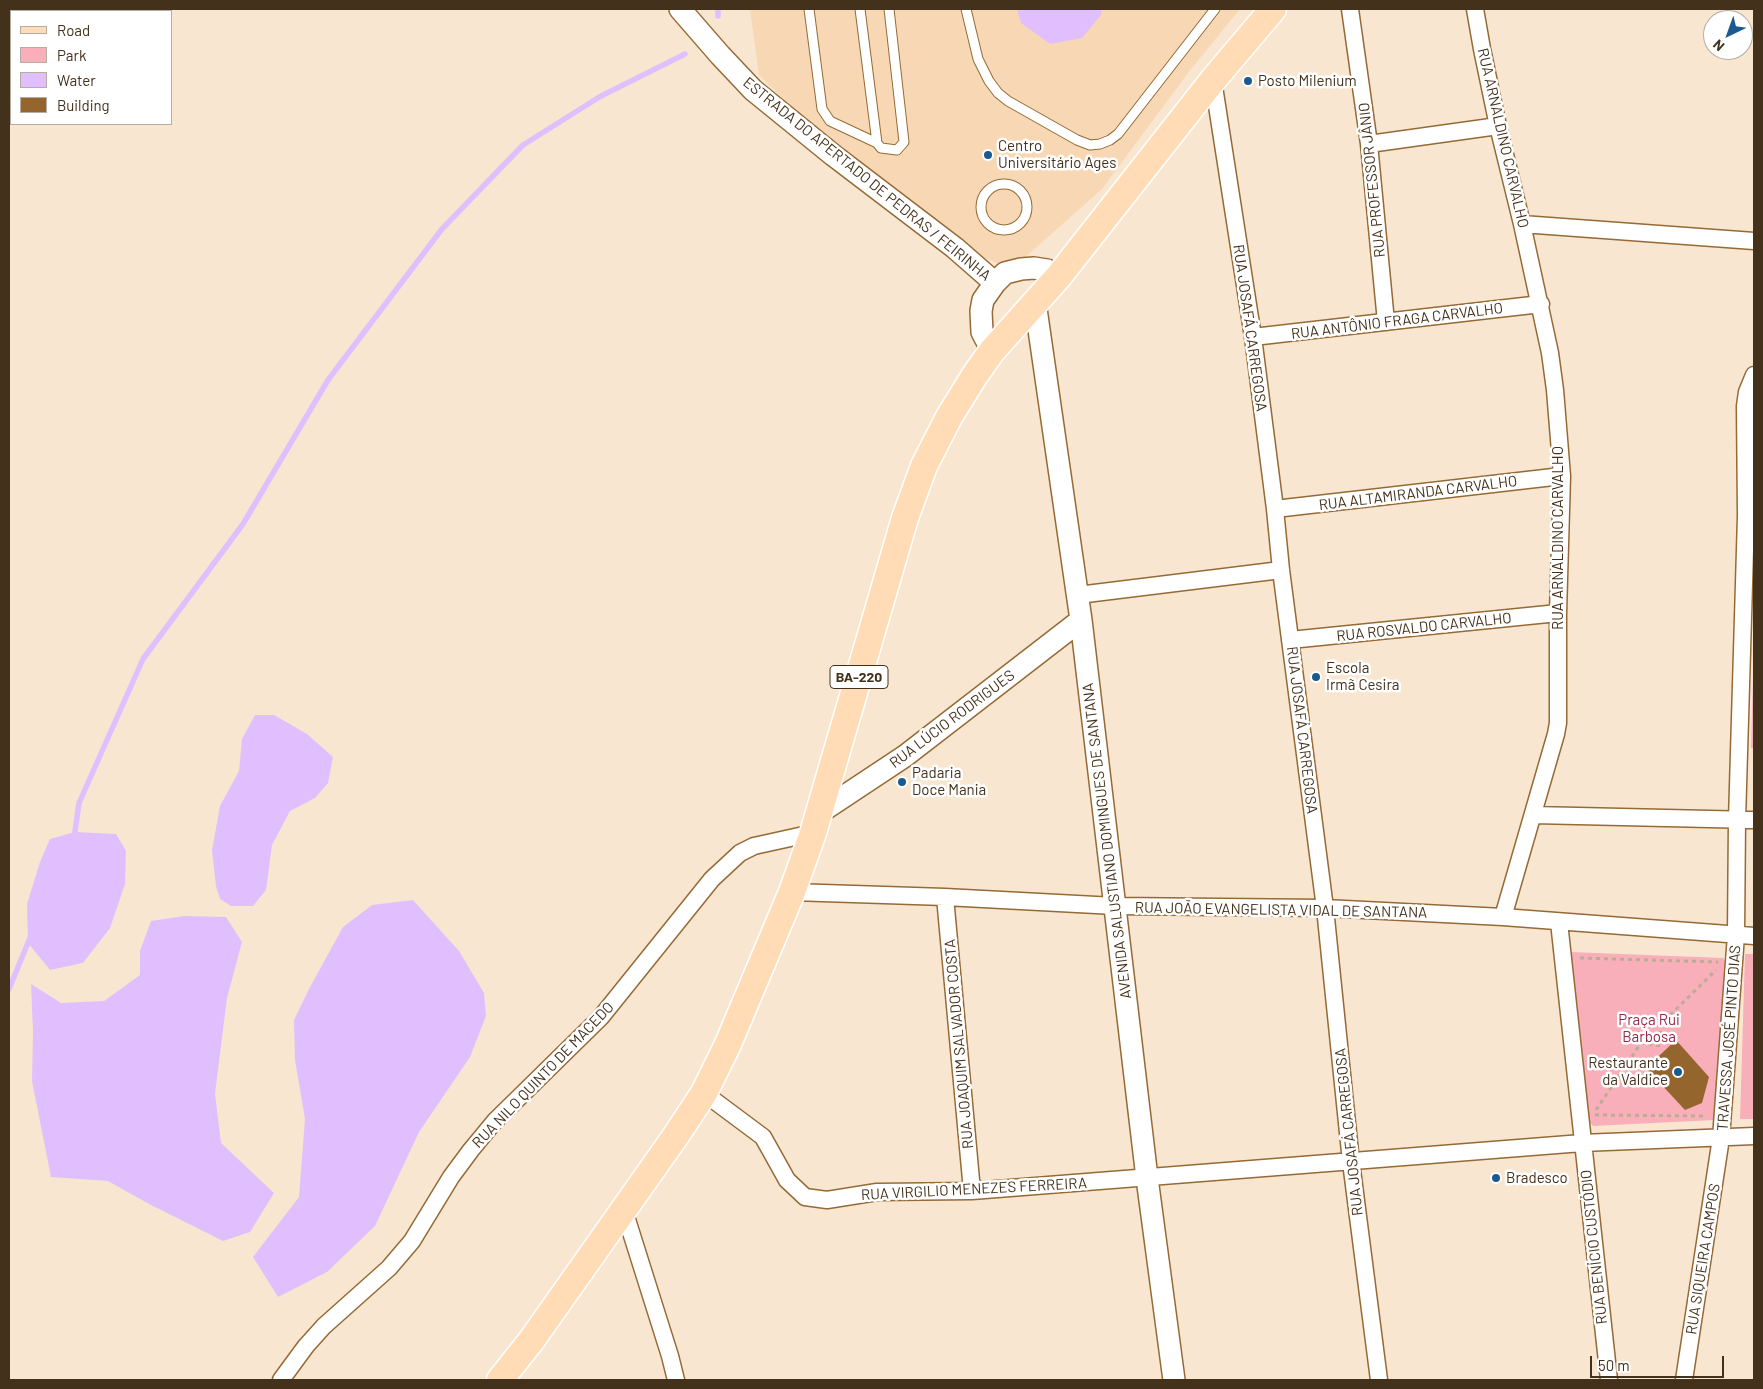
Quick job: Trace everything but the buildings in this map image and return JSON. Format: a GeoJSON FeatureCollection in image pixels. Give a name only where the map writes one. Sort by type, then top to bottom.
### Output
{"type":"FeatureCollection","features":[{"type":"Feature","properties":{"kind":"main road","name":"BA-220"},"geometry":{"type":"LineString","coordinates":[[500,1380],[531,1341],[704,1093],[728,1044],[792,892],[816,823],[902,526],[924,466],[949,417],[975,374],[992,351],[1059,276],[1213,80],[1273,9]]}},
{"type":"Feature","properties":{"kind":"street","name":"ESTRADA DO APERTADO DE PEDRAS / FEIRINHA"},"geometry":{"type":"LineString","coordinates":[[680,9],[720,56],[753,90],[832,155],[954,248],[995,283]]}},
{"type":"Feature","properties":{"kind":"street","name":"RUA PROFESSOR JÂNIO"},"geometry":{"type":"LineString","coordinates":[[1350,9],[1369,144],[1386,322]]}},
{"type":"Feature","properties":{"kind":"street","name":"RUA ARNALDINO CARVALHO"},"geometry":{"type":"LineString","coordinates":[[1475,9],[1498,126],[1541,304],[1555,390],[1562,476],[1557,729],[1503,917]]}},
{"type":"Feature","properties":{"kind":"street","name":"RUA JOSAFÁ CARREGOSA"},"geometry":{"type":"LineString","coordinates":[[1213,80],[1252,337],[1275,510],[1280,570],[1325,908],[1351,1162],[1379,1380]]}},
{"type":"Feature","properties":{"kind":"street"},"geometry":{"type":"LineString","coordinates":[[1369,144],[1498,126]]}},
{"type":"Feature","properties":{"kind":"street"},"geometry":{"type":"LineString","coordinates":[[1522,224],[1754,241]]}},
{"type":"Feature","properties":{"kind":"street"},"geometry":{"type":"LineString","coordinates":[[992,351],[982,332],[981,310],[983,300],[995,283],[1005,274],[1021,269],[1040,269],[1059,276]]}},
{"type":"Feature","properties":{"kind":"street","name":"AVENIDA SALUSTIANO DOMINGUES DE SANTANA"},"geometry":{"type":"LineString","coordinates":[[1035,302],[1078,594],[1147,1178],[1174,1380]]}},
{"type":"Feature","properties":{"kind":"street","name":"RUA ANTÔNIO FRAGA CARVALHO"},"geometry":{"type":"LineString","coordinates":[[1252,337],[1541,304]]}},
{"type":"Feature","properties":{"kind":"street","name":"TRAVESSA JOSÉ PINTO DIAS"},"geometry":{"type":"LineString","coordinates":[[1754,375],[1747,392],[1745,406],[1750,516],[1747,760],[1738,820],[1736,935],[1721,1138],[1754,1136]]}},
{"type":"Feature","properties":{"kind":"street","name":"RUA ALTAMIRANDA CARVALHO"},"geometry":{"type":"LineString","coordinates":[[1275,510],[1562,476]]}},
{"type":"Feature","properties":{"kind":"street"},"geometry":{"type":"LineString","coordinates":[[1078,594],[1280,570]]}},
{"type":"Feature","properties":{"kind":"street","name":"RUA ROSVALDO CARVALHO"},"geometry":{"type":"LineString","coordinates":[[1290,640],[1558,614]]}},
{"type":"Feature","properties":{"kind":"street","name":"RUA LÚCIO RODRIGUES"},"geometry":{"type":"LineString","coordinates":[[816,823],[1081,620]]}},
{"type":"Feature","properties":{"kind":"street"},"geometry":{"type":"LineString","coordinates":[[1533,815],[1754,820]]}},
{"type":"Feature","properties":{"kind":"street","name":"RUA NILO QUINTO DE MACEDO"},"geometry":{"type":"LineString","coordinates":[[281,1380],[306,1346],[324,1326],[389,1268],[412,1241],[451,1177],[495,1121],[601,1017],[712,879],[740,853],[816,823]]}},
{"type":"Feature","properties":{"kind":"street","name":"RUA JOÃO EVANGELISTA VIDAL DE SANTANA"},"geometry":{"type":"LineString","coordinates":[[792,892],[945,897],[1115,906],[1325,908],[1503,917],[1559,922]]}},
{"type":"Feature","properties":{"kind":"street","name":"RUA JOAQUIM SALVADOR COSTA"},"geometry":{"type":"LineString","coordinates":[[945,897],[972,1191]]}},
{"type":"Feature","properties":{"kind":"street"},"geometry":{"type":"LineString","coordinates":[[1721,1138],[1582,1143],[1559,922],[1754,936]]}},
{"type":"Feature","properties":{"kind":"street","name":"RUA VIRGILIO MENEZES FERREIRA"},"geometry":{"type":"LineString","coordinates":[[704,1093],[763,1137],[787,1180],[805,1197],[827,1200],[877,1192],[972,1191],[1582,1143]]}},
{"type":"Feature","properties":{"kind":"street","name":"RUA SIQUEIRA CAMPOS"},"geometry":{"type":"LineString","coordinates":[[1684,1380],[1721,1138]]}},
{"type":"Feature","properties":{"kind":"street","name":"RUA BENÍCIO CUSTÓDIO"},"geometry":{"type":"LineString","coordinates":[[1582,1143],[1609,1380]]}},
{"type":"Feature","properties":{"kind":"street"},"geometry":{"type":"LineString","coordinates":[[624,1210],[676,1380]]}},
{"type":"Feature","properties":{"kind":"lane"},"geometry":{"type":"LineString","coordinates":[[809,9],[822,109],[830,121],[877,143]]}},
{"type":"Feature","properties":{"kind":"lane"},"geometry":{"type":"LineString","coordinates":[[860,9],[877,143],[880,148],[897,150],[904,142],[889,9]]}},
{"type":"Feature","properties":{"kind":"lane"},"geometry":{"type":"LineString","coordinates":[[966,9],[978,59],[989,81],[998,93],[1008,101],[1077,140],[1090,145],[1100,144],[1118,134],[1215,9]]}},
{"type":"Feature","properties":{"kind":"lane"},"geometry":{"type":"LineString","coordinates":[[1002,184],[1015,187],[1021,190],[1027,202],[1028,209],[1023,222],[1013,229],[1006,231],[993,228],[984,218],[982,212],[982,200],[985,194],[1002,184]]}},
{"type":"Feature","properties":{"kind":"path"},"geometry":{"type":"LineString","coordinates":[[1575,957],[1724,962],[1660,1025],[1637,1024],[1641,1043],[1592,1115]]}},
{"type":"Feature","properties":{"kind":"path"},"geometry":{"type":"LineString","coordinates":[[1641,1043],[1661,1046],[1660,1025]]}},
{"type":"Feature","properties":{"kind":"path"},"geometry":{"type":"LineString","coordinates":[[1591,1105],[1592,1115]]}},
{"type":"Feature","properties":{"kind":"path"},"geometry":{"type":"LineString","coordinates":[[1592,1115],[1711,1116]]}},
{"type":"Feature","properties":{"kind":"shaded area","name":"Centro Universitário Ages"},"geometry":{"type":"Polygon","coordinates":[[[750,9],[1240,9],[1191,69],[1102,189],[1022,260],[997,263],[982,257],[939,227],[807,122],[759,75],[750,9]]]}},
{"type":"Feature","properties":{"kind":"green space"},"geometry":{"type":"Polygon","coordinates":[[[1754,637],[1754,748],[1751,748],[1754,637]]]}},
{"type":"Feature","properties":{"kind":"green space","name":"Praça Rui Barbosa"},"geometry":{"type":"Polygon","coordinates":[[[1571,952],[1723,958],[1728,965],[1715,1120],[1593,1126],[1582,1112],[1571,952]]]}},
{"type":"Feature","properties":{"kind":"green space"},"geometry":{"type":"Polygon","coordinates":[[[1745,954],[1754,954],[1754,1119],[1740,1119],[1745,954]]]}},
{"type":"Feature","properties":{"kind":"water"},"geometry":{"type":"Polygon","coordinates":[[[1017,9],[1102,9],[1101,15],[1082,38],[1050,44],[1021,23],[1017,9]]]}},
{"type":"Feature","properties":{"kind":"water"},"geometry":{"type":"Polygon","coordinates":[[[255,715],[274,715],[307,734],[333,757],[328,783],[315,798],[290,811],[272,845],[266,890],[253,906],[231,906],[220,899],[216,886],[212,850],[220,806],[239,771],[242,739],[255,715]]]}},
{"type":"Feature","properties":{"kind":"water"},"geometry":{"type":"Polygon","coordinates":[[[75,832],[116,834],[126,851],[125,884],[110,928],[83,963],[50,970],[28,943],[27,904],[40,862],[50,839],[75,832]]]}},
{"type":"Feature","properties":{"kind":"water"},"geometry":{"type":"Polygon","coordinates":[[[413,900],[459,951],[484,993],[486,1016],[470,1057],[419,1132],[375,1226],[327,1272],[278,1297],[253,1257],[299,1197],[305,1119],[295,1060],[294,1020],[343,927],[372,905],[413,900]]]}},
{"type":"Feature","properties":{"kind":"water"},"geometry":{"type":"Polygon","coordinates":[[[184,916],[226,917],[242,942],[227,998],[215,1094],[221,1143],[274,1193],[250,1232],[223,1241],[108,1181],[51,1177],[32,1081],[33,1032],[31,984],[61,1003],[104,1001],[140,975],[140,951],[151,921],[184,916]]]}},
{"type":"Feature","properties":{"kind":"waterway"},"geometry":{"type":"LineString","coordinates":[[718,9],[718,16]]}},
{"type":"Feature","properties":{"kind":"waterway"},"geometry":{"type":"LineString","coordinates":[[73,837],[79,803],[143,659],[243,524],[328,380],[442,229],[523,145],[601,96],[685,54]]}},
{"type":"Feature","properties":{"kind":"waterway"},"geometry":{"type":"LineString","coordinates":[[9,989],[30,938]]}},
{"type":"Feature","properties":{"kind":"place","name":"Posto Milenium"},"geometry":{"type":"Point","coordinates":[1248,81]}},
{"type":"Feature","properties":{"kind":"place","name":"Centro Universitário Ages"},"geometry":{"type":"Point","coordinates":[988,155]}},
{"type":"Feature","properties":{"kind":"place","name":"Escola Irmã Cesira"},"geometry":{"type":"Point","coordinates":[1316,677]}},
{"type":"Feature","properties":{"kind":"place","name":"Padaria Doce Mania"},"geometry":{"type":"Point","coordinates":[902,782]}},
{"type":"Feature","properties":{"kind":"place","name":"Restaurante da Valdice"},"geometry":{"type":"Point","coordinates":[1678,1072]}},
{"type":"Feature","properties":{"kind":"place","name":"Bradesco"},"geometry":{"type":"Point","coordinates":[1496,1178]}}]}
